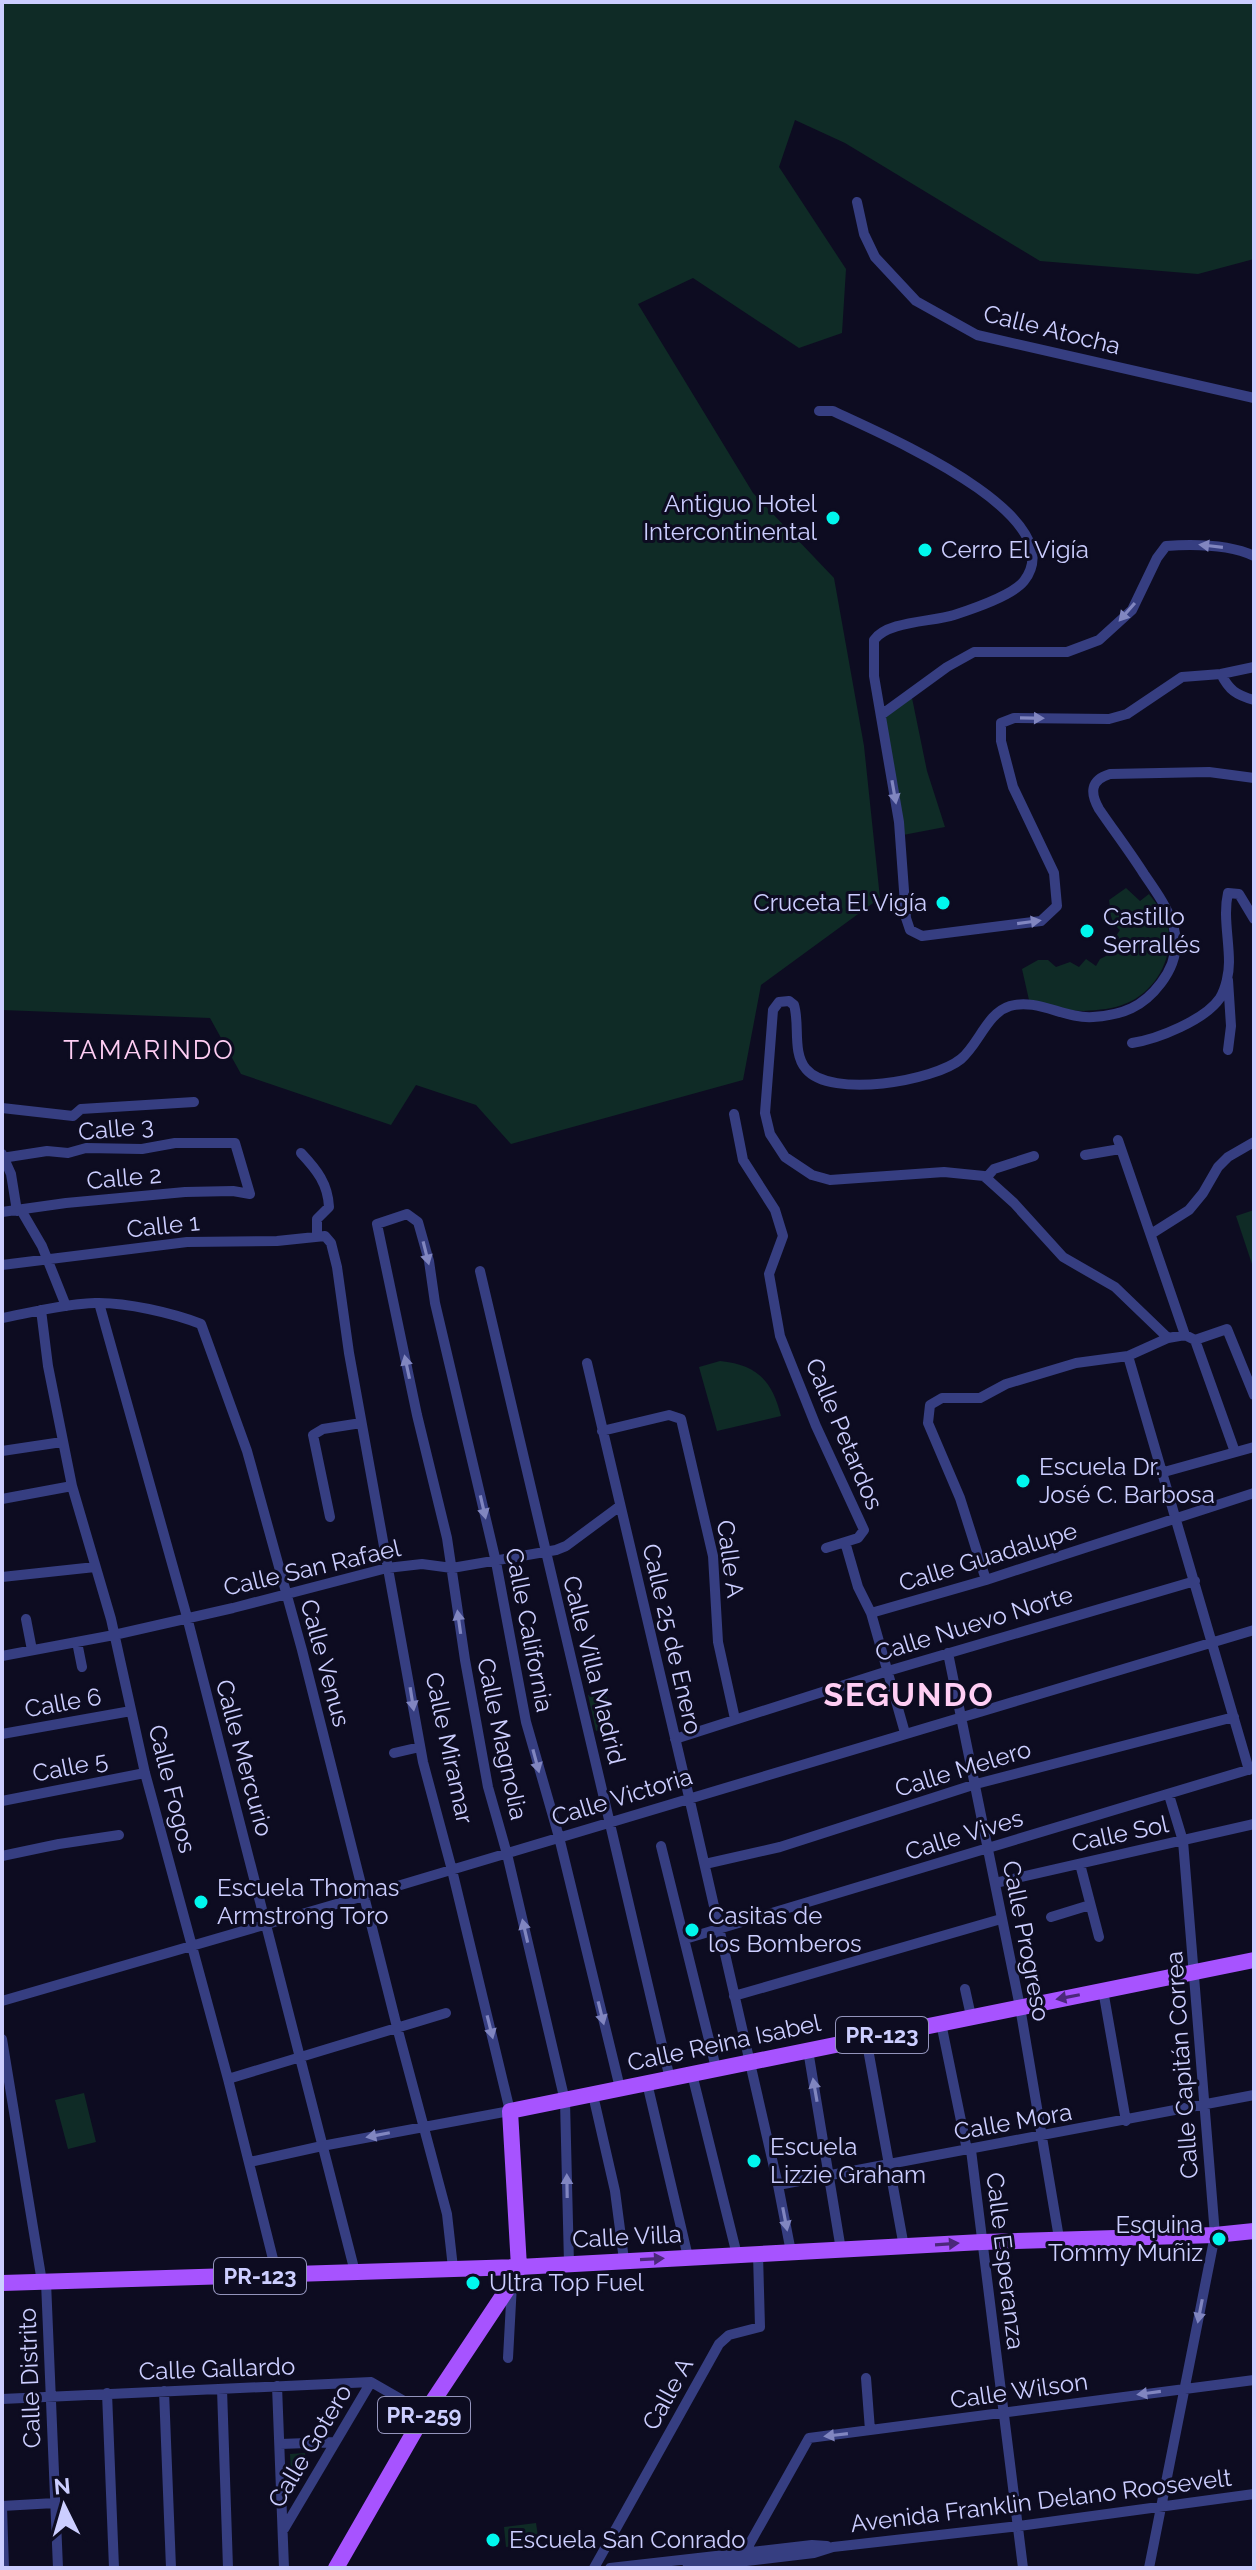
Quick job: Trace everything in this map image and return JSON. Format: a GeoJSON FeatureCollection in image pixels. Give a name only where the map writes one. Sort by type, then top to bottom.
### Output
{"type":"FeatureCollection","features":[{"type":"Feature","properties":{"kind":"main road","name":"Calle Reina Isabel"},"geometry":{"type":"LineString","coordinates":[[510,2111],[1254,1960]]}},
{"type":"Feature","properties":{"kind":"main road","name":"Calle Miramar"},"geometry":{"type":"LineString","coordinates":[[510,2111],[515,2275]]}},
{"type":"Feature","properties":{"kind":"main road","name":"Calle Villa"},"geometry":{"type":"LineString","coordinates":[[2,2283],[453,2268],[515,2275],[569,2264],[624,2260],[1254,2231]]}},
{"type":"Feature","properties":{"kind":"main road","name":"PR-259"},"geometry":{"type":"LineString","coordinates":[[336,2568],[425,2413],[515,2275]]}},
{"type":"Feature","properties":{"kind":"street","name":"Calle Atocha"},"geometry":{"type":"LineString","coordinates":[[857,202],[864,234],[875,257],[916,301],[977,335],[1254,398]]}},
{"type":"Feature","properties":{"kind":"street"},"geometry":{"type":"LineString","coordinates":[[819,411],[833,411],[956,473],[988,493],[1026,535],[1031,548],[1027,576],[1010,592],[954,615],[890,628],[876,636],[873,645],[873,666],[899,822],[906,918],[910,930],[922,936],[1041,921],[1057,906],[1054,873],[1013,787],[1001,741],[1001,723],[1014,718],[1109,719],[1127,714],[1182,677],[1254,667]]}},
{"type":"Feature","properties":{"kind":"street"},"geometry":{"type":"LineString","coordinates":[[881,715],[947,667],[974,652],[1067,652],[1099,640],[1132,610],[1166,546],[1192,544],[1228,548],[1254,556]]}},
{"type":"Feature","properties":{"kind":"street"},"geometry":{"type":"LineString","coordinates":[[1221,674],[1229,689],[1254,700]]}},
{"type":"Feature","properties":{"kind":"street"},"geometry":{"type":"LineString","coordinates":[[1168,1338],[1115,1287],[1063,1257],[1014,1203],[986,1178],[944,1172],[830,1180],[812,1175],[785,1157],[770,1134],[765,1113],[771,1026],[775,1006],[784,1000],[794,1005],[799,1052],[809,1072],[831,1082],[872,1083],[920,1078],[954,1064],[974,1045],[997,1014],[1012,1005],[1027,1004],[1073,1016],[1090,1017],[1115,1015],[1139,1006],[1169,973],[1175,953],[1175,931],[1167,907],[1099,809],[1092,795],[1093,786],[1098,779],[1110,774],[1209,772],[1254,778]]}},
{"type":"Feature","properties":{"kind":"street"},"geometry":{"type":"LineString","coordinates":[[1228,1050],[1231,1026],[1227,974],[1228,893],[1239,894],[1254,919]]}},
{"type":"Feature","properties":{"kind":"street"},"geometry":{"type":"LineString","coordinates":[[1132,1043],[1168,1033],[1206,1011],[1219,1000],[1227,974]]}},
{"type":"Feature","properties":{"kind":"street"},"geometry":{"type":"LineString","coordinates":[[2,1108],[73,1116],[81,1109],[194,1102]]}},
{"type":"Feature","properties":{"kind":"street","name":"Calle Petardos"},"geometry":{"type":"LineString","coordinates":[[734,1114],[743,1160],[777,1215],[783,1236],[769,1274],[780,1336],[816,1426],[864,1530],[862,1536],[845,1542],[858,1587],[871,1613],[905,1733]]}},
{"type":"Feature","properties":{"kind":"street"},"geometry":{"type":"LineString","coordinates":[[1151,1234],[1189,1210],[1218,1167],[1228,1157],[1254,1142]]}},
{"type":"Feature","properties":{"kind":"street","name":"Calle 3"},"geometry":{"type":"LineString","coordinates":[[2,1157],[47,1151],[68,1153],[86,1148],[142,1149],[175,1143],[235,1143],[250,1194]]}},
{"type":"Feature","properties":{"kind":"street"},"geometry":{"type":"LineString","coordinates":[[1085,1155],[1119,1144],[1235,1452]]}},
{"type":"Feature","properties":{"kind":"street"},"geometry":{"type":"LineString","coordinates":[[301,1153],[324,1180],[330,1203],[317,1219],[323,1238]]}},
{"type":"Feature","properties":{"kind":"street"},"geometry":{"type":"LineString","coordinates":[[986,1178],[994,1169],[1034,1156]]}},
{"type":"Feature","properties":{"kind":"street"},"geometry":{"type":"LineString","coordinates":[[2,1157],[11,1174],[19,1210],[36,1234],[66,1306]]}},
{"type":"Feature","properties":{"kind":"street","name":"Calle 2"},"geometry":{"type":"LineString","coordinates":[[2,1212],[185,1192],[233,1191],[250,1194]]}},
{"type":"Feature","properties":{"kind":"street","name":"Calle California"},"geometry":{"type":"LineString","coordinates":[[377,1224],[407,1214],[418,1222],[496,1562],[526,1722],[559,1837],[620,2088]]}},
{"type":"Feature","properties":{"kind":"street","name":"Calle Magnolia"},"geometry":{"type":"LineString","coordinates":[[377,1224],[452,1568],[488,1787],[507,1854],[565,2101],[569,2264]]}},
{"type":"Feature","properties":{"kind":"street","name":"Calle 1"},"geometry":{"type":"LineString","coordinates":[[2,1265],[187,1242],[323,1238]]}},
{"type":"Feature","properties":{"kind":"street","name":"Calle Miramar"},"geometry":{"type":"LineString","coordinates":[[323,1238],[337,1267],[361,1423],[420,1747],[510,2111]]}},
{"type":"Feature","properties":{"kind":"street","name":"Calle Villa Madrid"},"geometry":{"type":"LineString","coordinates":[[480,1271],[670,2079]]}},
{"type":"Feature","properties":{"kind":"street"},"geometry":{"type":"LineString","coordinates":[[2,1318],[99,1303]]}},
{"type":"Feature","properties":{"kind":"street","name":"Calle Venus"},"geometry":{"type":"LineString","coordinates":[[99,1303],[136,1308],[201,1324],[247,1451],[425,2125]]}},
{"type":"Feature","properties":{"kind":"street","name":"Calle Mercurio"},"geometry":{"type":"LineString","coordinates":[[99,1303],[187,1617],[355,2272]]}},
{"type":"Feature","properties":{"kind":"street","name":"Calle Fogos"},"geometry":{"type":"LineString","coordinates":[[41,1310],[48,1366],[72,1486],[114,1635],[145,1773],[250,2162],[277,2275]]}},
{"type":"Feature","properties":{"kind":"street"},"geometry":{"type":"LineString","coordinates":[[986,1580],[960,1498],[928,1423],[930,1405],[942,1398],[980,1398],[1006,1384],[1076,1363],[1128,1356],[1168,1338],[1227,1329],[1254,1395]]}},
{"type":"Feature","properties":{"kind":"street"},"geometry":{"type":"LineString","coordinates":[[1128,1356],[1252,1769]]}},
{"type":"Feature","properties":{"kind":"street","name":"Calle 25 de Enero"},"geometry":{"type":"LineString","coordinates":[[587,1363],[705,1864],[791,2252]]}},
{"type":"Feature","properties":{"kind":"street","name":"Calle A"},"geometry":{"type":"LineString","coordinates":[[602,1431],[669,1415],[676,1415],[683,1424],[715,1570],[718,1642],[735,1719]]}},
{"type":"Feature","properties":{"kind":"street"},"geometry":{"type":"LineString","coordinates":[[330,1517],[313,1435],[323,1429],[361,1423]]}},
{"type":"Feature","properties":{"kind":"street"},"geometry":{"type":"LineString","coordinates":[[2,1451],[62,1442]]}},
{"type":"Feature","properties":{"kind":"street"},"geometry":{"type":"LineString","coordinates":[[1164,1472],[1254,1447]]}},
{"type":"Feature","properties":{"kind":"street"},"geometry":{"type":"LineString","coordinates":[[2,1499],[72,1486]]}},
{"type":"Feature","properties":{"kind":"street","name":"Calle Guadalupe"},"geometry":{"type":"LineString","coordinates":[[871,1613],[986,1580],[1254,1493]]}},
{"type":"Feature","properties":{"kind":"street","name":"Calle San Rafael"},"geometry":{"type":"LineString","coordinates":[[2,1656],[114,1635],[387,1568],[422,1564],[452,1568],[545,1552],[566,1546],[620,1506]]}},
{"type":"Feature","properties":{"kind":"street"},"geometry":{"type":"LineString","coordinates":[[826,1548],[845,1542]]}},
{"type":"Feature","properties":{"kind":"street"},"geometry":{"type":"LineString","coordinates":[[2,1577],[95,1567]]}},
{"type":"Feature","properties":{"kind":"street","name":"Calle Nuevo Norte"},"geometry":{"type":"LineString","coordinates":[[675,1739],[888,1671],[1195,1581]]}},
{"type":"Feature","properties":{"kind":"street"},"geometry":{"type":"LineString","coordinates":[[26,1619],[32,1650]]}},
{"type":"Feature","properties":{"kind":"street","name":"Calle Victoria"},"geometry":{"type":"LineString","coordinates":[[2,2001],[507,1854],[1254,1630]]}},
{"type":"Feature","properties":{"kind":"street"},"geometry":{"type":"LineString","coordinates":[[77,1642],[82,1667]]}},
{"type":"Feature","properties":{"kind":"street","name":"Calle Progreso"},"geometry":{"type":"LineString","coordinates":[[948,1653],[1020,2007],[1059,2238]]}},
{"type":"Feature","properties":{"kind":"street","name":"Calle 6"},"geometry":{"type":"LineString","coordinates":[[2,1734],[59,1721],[131,1711]]}},
{"type":"Feature","properties":{"kind":"street","name":"Calle Melero"},"geometry":{"type":"LineString","coordinates":[[705,1864],[780,1847],[976,1784],[1234,1717]]}},
{"type":"Feature","properties":{"kind":"street"},"geometry":{"type":"LineString","coordinates":[[394,1753],[420,1747]]}},
{"type":"Feature","properties":{"kind":"street","name":"Calle Vives"},"geometry":{"type":"LineString","coordinates":[[685,1939],[1252,1769]]}},
{"type":"Feature","properties":{"kind":"street","name":"Calle 5"},"geometry":{"type":"LineString","coordinates":[[2,1801],[145,1773]]}},
{"type":"Feature","properties":{"kind":"street","name":"Calle Capitán Correa"},"geometry":{"type":"LineString","coordinates":[[1149,2568],[1215,2235],[1183,1841],[1169,1795]]}},
{"type":"Feature","properties":{"kind":"street","name":"Calle Sol"},"geometry":{"type":"LineString","coordinates":[[995,1883],[1254,1824]]}},
{"type":"Feature","properties":{"kind":"street"},"geometry":{"type":"LineString","coordinates":[[2,1856],[119,1835]]}},
{"type":"Feature","properties":{"kind":"street"},"geometry":{"type":"LineString","coordinates":[[661,1846],[716,2068]]}},
{"type":"Feature","properties":{"kind":"street"},"geometry":{"type":"LineString","coordinates":[[1080,1864],[1099,1937]]}},
{"type":"Feature","properties":{"kind":"street"},"geometry":{"type":"LineString","coordinates":[[1051,1917],[1090,1905]]}},
{"type":"Feature","properties":{"kind":"street"},"geometry":{"type":"LineString","coordinates":[[734,1996],[1001,1919]]}},
{"type":"Feature","properties":{"kind":"street"},"geometry":{"type":"LineString","coordinates":[[965,1989],[971,2016]]}},
{"type":"Feature","properties":{"kind":"street"},"geometry":{"type":"LineString","coordinates":[[1103,1990],[1126,2121]]}},
{"type":"Feature","properties":{"kind":"street"},"geometry":{"type":"LineString","coordinates":[[228,2079],[446,2013]]}},
{"type":"Feature","properties":{"kind":"street","name":"Calle Esperanza"},"geometry":{"type":"LineString","coordinates":[[941,2023],[969,2150],[1023,2568]]}},
{"type":"Feature","properties":{"kind":"street"},"geometry":{"type":"LineString","coordinates":[[866,2038],[904,2247]]}},
{"type":"Feature","properties":{"kind":"street","name":"Calle Distrito"},"geometry":{"type":"LineString","coordinates":[[2,2039],[8,2099],[44,2282],[52,2395],[58,2568]]}},
{"type":"Feature","properties":{"kind":"street"},"geometry":{"type":"LineString","coordinates":[[808,2050],[841,2250]]}},
{"type":"Feature","properties":{"kind":"street"},"geometry":{"type":"LineString","coordinates":[[692,2074],[737,2255]]}},
{"type":"Feature","properties":{"kind":"street"},"geometry":{"type":"LineString","coordinates":[[647,2083],[688,2257]]}},
{"type":"Feature","properties":{"kind":"street"},"geometry":{"type":"LineString","coordinates":[[593,2095],[615,2191],[624,2260]]}},
{"type":"Feature","properties":{"kind":"street","name":"Calle Mora"},"geometry":{"type":"LineString","coordinates":[[778,2185],[1254,2095]]}},
{"type":"Feature","properties":{"kind":"street","name":"Calle Reina Isabel"},"geometry":{"type":"LineString","coordinates":[[250,2162],[425,2125],[510,2111]]}},
{"type":"Feature","properties":{"kind":"street"},"geometry":{"type":"LineString","coordinates":[[425,2125],[447,2214],[453,2268]]}},
{"type":"Feature","properties":{"kind":"street","name":"Calle A"},"geometry":{"type":"LineString","coordinates":[[594,2568],[719,2344],[729,2335],[760,2327],[758,2254]]}},
{"type":"Feature","properties":{"kind":"street"},"geometry":{"type":"LineString","coordinates":[[508,2358],[515,2275]]}},
{"type":"Feature","properties":{"kind":"street"},"geometry":{"type":"LineString","coordinates":[[866,2378],[870,2430]]}},
{"type":"Feature","properties":{"kind":"street","name":"Calle Wilson"},"geometry":{"type":"LineString","coordinates":[[740,2561],[809,2438],[1254,2380]]}},
{"type":"Feature","properties":{"kind":"street"},"geometry":{"type":"LineString","coordinates":[[371,2382],[425,2413]]}},
{"type":"Feature","properties":{"kind":"street","name":"Calle Gallardo"},"geometry":{"type":"LineString","coordinates":[[2,2399],[371,2382]]}},
{"type":"Feature","properties":{"kind":"street","name":"Calle Gotero"},"geometry":{"type":"LineString","coordinates":[[283,2530],[371,2382]]}},
{"type":"Feature","properties":{"kind":"street"},"geometry":{"type":"LineString","coordinates":[[277,2386],[284,2568]]}},
{"type":"Feature","properties":{"kind":"street"},"geometry":{"type":"LineString","coordinates":[[222,2389],[228,2568]]}},
{"type":"Feature","properties":{"kind":"street"},"geometry":{"type":"LineString","coordinates":[[164,2391],[171,2568]]}},
{"type":"Feature","properties":{"kind":"street"},"geometry":{"type":"LineString","coordinates":[[107,2393],[114,2568]]}},
{"type":"Feature","properties":{"kind":"street"},"geometry":{"type":"LineString","coordinates":[[280,2444],[335,2442]]}},
{"type":"Feature","properties":{"kind":"street","name":"Avenida Franklin Delano Roosevelt"},"geometry":{"type":"LineString","coordinates":[[687,2568],[740,2561],[812,2545],[833,2547],[1019,2526],[1254,2494]]}},
{"type":"Feature","properties":{"kind":"street"},"geometry":{"type":"LineString","coordinates":[[4,2568],[2,2506],[55,2503]]}},
{"type":"Feature","properties":{"kind":"street","name":"Avenida Franklin Delano Roosevelt"},"geometry":{"type":"LineString","coordinates":[[610,2568],[740,2561]]}},
{"type":"Feature","properties":{"kind":"green space"},"geometry":{"type":"Polygon","coordinates":[[[2,2],[1254,2],[1254,259],[1198,274],[1040,261],[845,143],[795,120],[779,167],[846,269],[842,333],[799,348],[693,278],[638,304],[753,493],[834,578],[864,746],[880,898],[761,985],[743,1080],[511,1144],[476,1105],[416,1085],[391,1125],[241,1074],[210,1018],[2,1010],[2,2]]]}},
{"type":"Feature","properties":{"kind":"green space"},"geometry":{"type":"Polygon","coordinates":[[[912,698],[927,771],[945,827],[903,835],[884,722],[886,715],[912,698]]]}},
{"type":"Feature","properties":{"kind":"green space"},"geometry":{"type":"Polygon","coordinates":[[[1126,888],[1140,901],[1149,894],[1163,913],[1169,932],[1167,957],[1148,989],[1122,1005],[1095,1010],[1070,1010],[1029,1000],[1022,969],[1038,960],[1048,960],[1056,967],[1070,962],[1079,967],[1086,959],[1096,966],[1100,959],[1108,955],[1120,930],[1112,920],[1109,900],[1126,888]]]}},
{"type":"Feature","properties":{"kind":"green space"},"geometry":{"type":"Polygon","coordinates":[[[1254,1210],[1254,1270],[1236,1216],[1254,1210]]]}},
{"type":"Feature","properties":{"kind":"green space"},"geometry":{"type":"Polygon","coordinates":[[[720,1361],[744,1366],[761,1376],[773,1393],[781,1416],[717,1431],[699,1367],[720,1361]]]}},
{"type":"Feature","properties":{"kind":"green space"},"geometry":{"type":"Polygon","coordinates":[[[605,1691],[614,1727],[596,1731],[588,1695],[605,1691]]]}},
{"type":"Feature","properties":{"kind":"green space"},"geometry":{"type":"Polygon","coordinates":[[[84,2093],[96,2142],[68,2149],[55,2100],[84,2093]]]}},
{"type":"Feature","properties":{"kind":"green space"},"geometry":{"type":"Polygon","coordinates":[[[305,2453],[306,2473],[291,2473],[290,2454],[305,2453]]]}},
{"type":"Feature","properties":{"kind":"green space"},"geometry":{"type":"Polygon","coordinates":[[[536,2523],[539,2543],[506,2547],[504,2527],[536,2523]]]}},
{"type":"Feature","properties":{"kind":"place","name":"Antiguo Hotel Intercontinental"},"geometry":{"type":"Point","coordinates":[833,518]}},
{"type":"Feature","properties":{"kind":"place","name":"Cerro El Vigía"},"geometry":{"type":"Point","coordinates":[925,550]}},
{"type":"Feature","properties":{"kind":"place","name":"Cruceta El Vigía"},"geometry":{"type":"Point","coordinates":[943,903]}},
{"type":"Feature","properties":{"kind":"place","name":"Castillo Serrallés"},"geometry":{"type":"Point","coordinates":[1087,931]}},
{"type":"Feature","properties":{"kind":"place","name":"Escuela Dr. José C. Barbosa"},"geometry":{"type":"Point","coordinates":[1023,1481]}},
{"type":"Feature","properties":{"kind":"place","name":"Escuela Thomas Armstrong Toro"},"geometry":{"type":"Point","coordinates":[201,1902]}},
{"type":"Feature","properties":{"kind":"place","name":"Casitas de los Bomberos"},"geometry":{"type":"Point","coordinates":[692,1930]}},
{"type":"Feature","properties":{"kind":"place","name":"Escuela Lizzie Graham"},"geometry":{"type":"Point","coordinates":[754,2161]}},
{"type":"Feature","properties":{"kind":"place","name":"Esquina Tommy Muñiz"},"geometry":{"type":"Point","coordinates":[1219,2239]}},
{"type":"Feature","properties":{"kind":"place","name":"Ultra Top Fuel"},"geometry":{"type":"Point","coordinates":[473,2283]}},
{"type":"Feature","properties":{"kind":"place","name":"Escuela San Conrado"},"geometry":{"type":"Point","coordinates":[493,2540]}},
{"type":"Feature","properties":{"kind":"district","name":"TAMARINDO"},"geometry":{"type":"Point","coordinates":[149,1050]}},
{"type":"Feature","properties":{"kind":"district","name":"SEGUNDO"},"geometry":{"type":"Point","coordinates":[909,1695]}}]}
